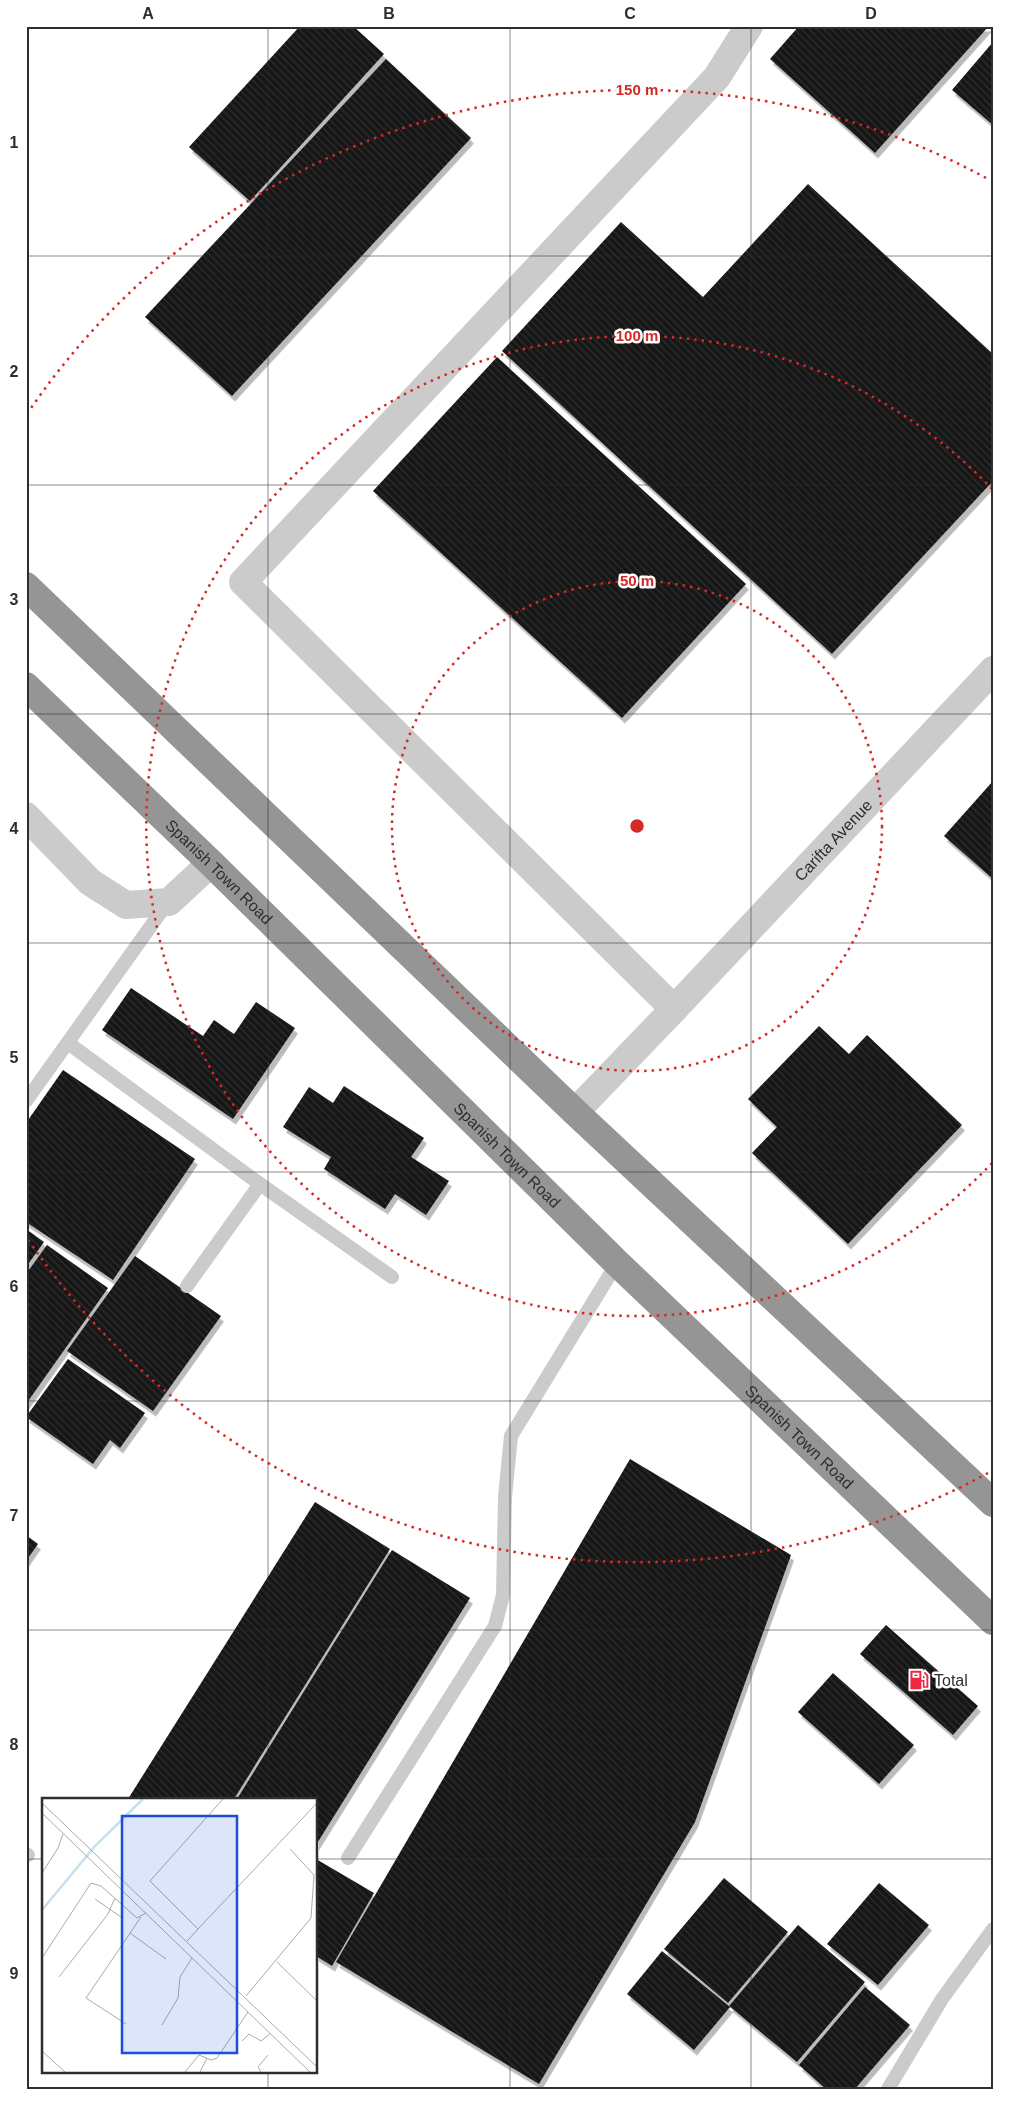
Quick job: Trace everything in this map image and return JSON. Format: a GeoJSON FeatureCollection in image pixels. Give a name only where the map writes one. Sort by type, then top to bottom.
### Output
{"type":"FeatureCollection","features":[{"type":"Feature","properties":{"kind":"highway"},"geometry":{"type":"LineString","coordinates":[[26,586],[575,1112],[993,1503]]}},
{"type":"Feature","properties":{"kind":"highway","name":"Spanish Town Road"},"geometry":{"type":"LineString","coordinates":[[26,686],[211,863],[617,1263],[993,1622]]}},
{"type":"Feature","properties":{"kind":"street"},"geometry":{"type":"LineString","coordinates":[[674,1009],[243,582],[716,77],[749,26]]}},
{"type":"Feature","properties":{"kind":"street","name":"Carifta Avenue"},"geometry":{"type":"LineString","coordinates":[[575,1112],[993,670]]}},
{"type":"Feature","properties":{"kind":"street"},"geometry":{"type":"LineString","coordinates":[[26,816],[90,882],[126,905],[169,902],[211,863]]}},
{"type":"Feature","properties":{"kind":"lane"},"geometry":{"type":"LineString","coordinates":[[26,1101],[169,902]]}},
{"type":"Feature","properties":{"kind":"lane"},"geometry":{"type":"LineString","coordinates":[[68,1043],[260,1184],[392,1277]]}},
{"type":"Feature","properties":{"kind":"lane"},"geometry":{"type":"LineString","coordinates":[[187,1286],[260,1184]]}},
{"type":"Feature","properties":{"kind":"lane"},"geometry":{"type":"LineString","coordinates":[[348,1858],[495,1626],[503,1596],[505,1497],[512,1436],[617,1263]]}},
{"type":"Feature","properties":{"kind":"lane"},"geometry":{"type":"LineString","coordinates":[[888,2089],[942,1999],[993,1929]]}},
{"type":"Feature","properties":{"kind":"building"},"geometry":{"type":"Polygon","coordinates":[[[300,26],[353,26],[384,54],[250,201],[189,147],[300,26]]]}},
{"type":"Feature","properties":{"kind":"building"},"geometry":{"type":"Polygon","coordinates":[[[799,26],[989,26],[875,153],[770,59],[799,26]]]}},
{"type":"Feature","properties":{"kind":"building"},"geometry":{"type":"Polygon","coordinates":[[[993,42],[993,125],[952,90],[993,42]]]}},
{"type":"Feature","properties":{"kind":"building"},"geometry":{"type":"Polygon","coordinates":[[[386,59],[471,138],[232,396],[145,317],[386,59]]]}},
{"type":"Feature","properties":{"kind":"building"},"geometry":{"type":"Polygon","coordinates":[[[808,184],[993,354],[993,481],[832,654],[502,351],[621,222],[703,297],[808,184]]]}},
{"type":"Feature","properties":{"kind":"building"},"geometry":{"type":"Polygon","coordinates":[[[497,357],[746,584],[622,718],[373,491],[497,357]]]}},
{"type":"Feature","properties":{"kind":"building"},"geometry":{"type":"Polygon","coordinates":[[[993,781],[993,879],[944,836],[993,781]]]}},
{"type":"Feature","properties":{"kind":"building"},"geometry":{"type":"Polygon","coordinates":[[[131,988],[203,1036],[214,1020],[234,1034],[256,1002],[295,1028],[233,1119],[102,1030],[131,988]]]}},
{"type":"Feature","properties":{"kind":"building"},"geometry":{"type":"Polygon","coordinates":[[[819,1026],[849,1054],[867,1035],[962,1125],[848,1244],[752,1153],[777,1127],[748,1099],[819,1026]]]}},
{"type":"Feature","properties":{"kind":"building"},"geometry":{"type":"Polygon","coordinates":[[[63,1070],[195,1159],[113,1280],[26,1222],[26,1123],[63,1070]]]}},
{"type":"Feature","properties":{"kind":"building"},"geometry":{"type":"Polygon","coordinates":[[[344,1086],[424,1138],[411,1157],[449,1181],[426,1215],[395,1194],[385,1209],[324,1169],[331,1157],[283,1127],[309,1087],[333,1103],[344,1086]]]}},
{"type":"Feature","properties":{"kind":"building"},"geometry":{"type":"Polygon","coordinates":[[[26,1229],[44,1242],[26,1267],[26,1229]]]}},
{"type":"Feature","properties":{"kind":"building"},"geometry":{"type":"Polygon","coordinates":[[[47,1245],[108,1288],[26,1404],[26,1274],[47,1245]]]}},
{"type":"Feature","properties":{"kind":"building"},"geometry":{"type":"Polygon","coordinates":[[[135,1256],[221,1316],[153,1411],[67,1351],[135,1256]]]}},
{"type":"Feature","properties":{"kind":"building"},"geometry":{"type":"Polygon","coordinates":[[[68,1359],[145,1413],[120,1448],[110,1440],[93,1464],[26,1417],[68,1359]]]}},
{"type":"Feature","properties":{"kind":"building"},"geometry":{"type":"Polygon","coordinates":[[[630,1459],[791,1555],[695,1822],[539,2084],[336,1962],[630,1459]]]}},
{"type":"Feature","properties":{"kind":"building"},"geometry":{"type":"Polygon","coordinates":[[[315,1502],[390,1549],[235,1798],[129,1798],[315,1502]]]}},
{"type":"Feature","properties":{"kind":"building"},"geometry":{"type":"Polygon","coordinates":[[[26,1535],[38,1544],[26,1561],[26,1535]]]}},
{"type":"Feature","properties":{"kind":"building"},"geometry":{"type":"Polygon","coordinates":[[[392,1550],[470,1598],[318,1842],[318,1798],[238,1798],[392,1550]]]}},
{"type":"Feature","properties":{"kind":"building","name":"Total"},"geometry":{"type":"Polygon","coordinates":[[[886,1625],[978,1706],[953,1735],[860,1654],[886,1625]]]}},
{"type":"Feature","properties":{"kind":"building"},"geometry":{"type":"Polygon","coordinates":[[[833,1673],[914,1745],[879,1784],[798,1712],[833,1673]]]}},
{"type":"Feature","properties":{"kind":"building"},"geometry":{"type":"Polygon","coordinates":[[[318,1860],[374,1893],[332,1966],[318,1957],[318,1860]]]}},
{"type":"Feature","properties":{"kind":"building"},"geometry":{"type":"Polygon","coordinates":[[[724,1878],[788,1932],[728,2003],[664,1949],[724,1878]]]}},
{"type":"Feature","properties":{"kind":"building"},"geometry":{"type":"Polygon","coordinates":[[[879,1883],[929,1925],[878,1985],[827,1944],[879,1883]]]}},
{"type":"Feature","properties":{"kind":"building"},"geometry":{"type":"Polygon","coordinates":[[[798,1925],[865,1982],[797,2062],[729,2006],[798,1925]]]}},
{"type":"Feature","properties":{"kind":"building"},"geometry":{"type":"Polygon","coordinates":[[[662,1951],[730,2007],[694,2050],[627,1994],[662,1951]]]}},
{"type":"Feature","properties":{"kind":"building"},"geometry":{"type":"Polygon","coordinates":[[[865,1987],[910,2025],[855,2089],[826,2089],[799,2065],[865,1987]]]}},
{"type":"Feature","properties":{"kind":"place","name":"Total"},"geometry":{"type":"Point","coordinates":[919,1680]}}]}
